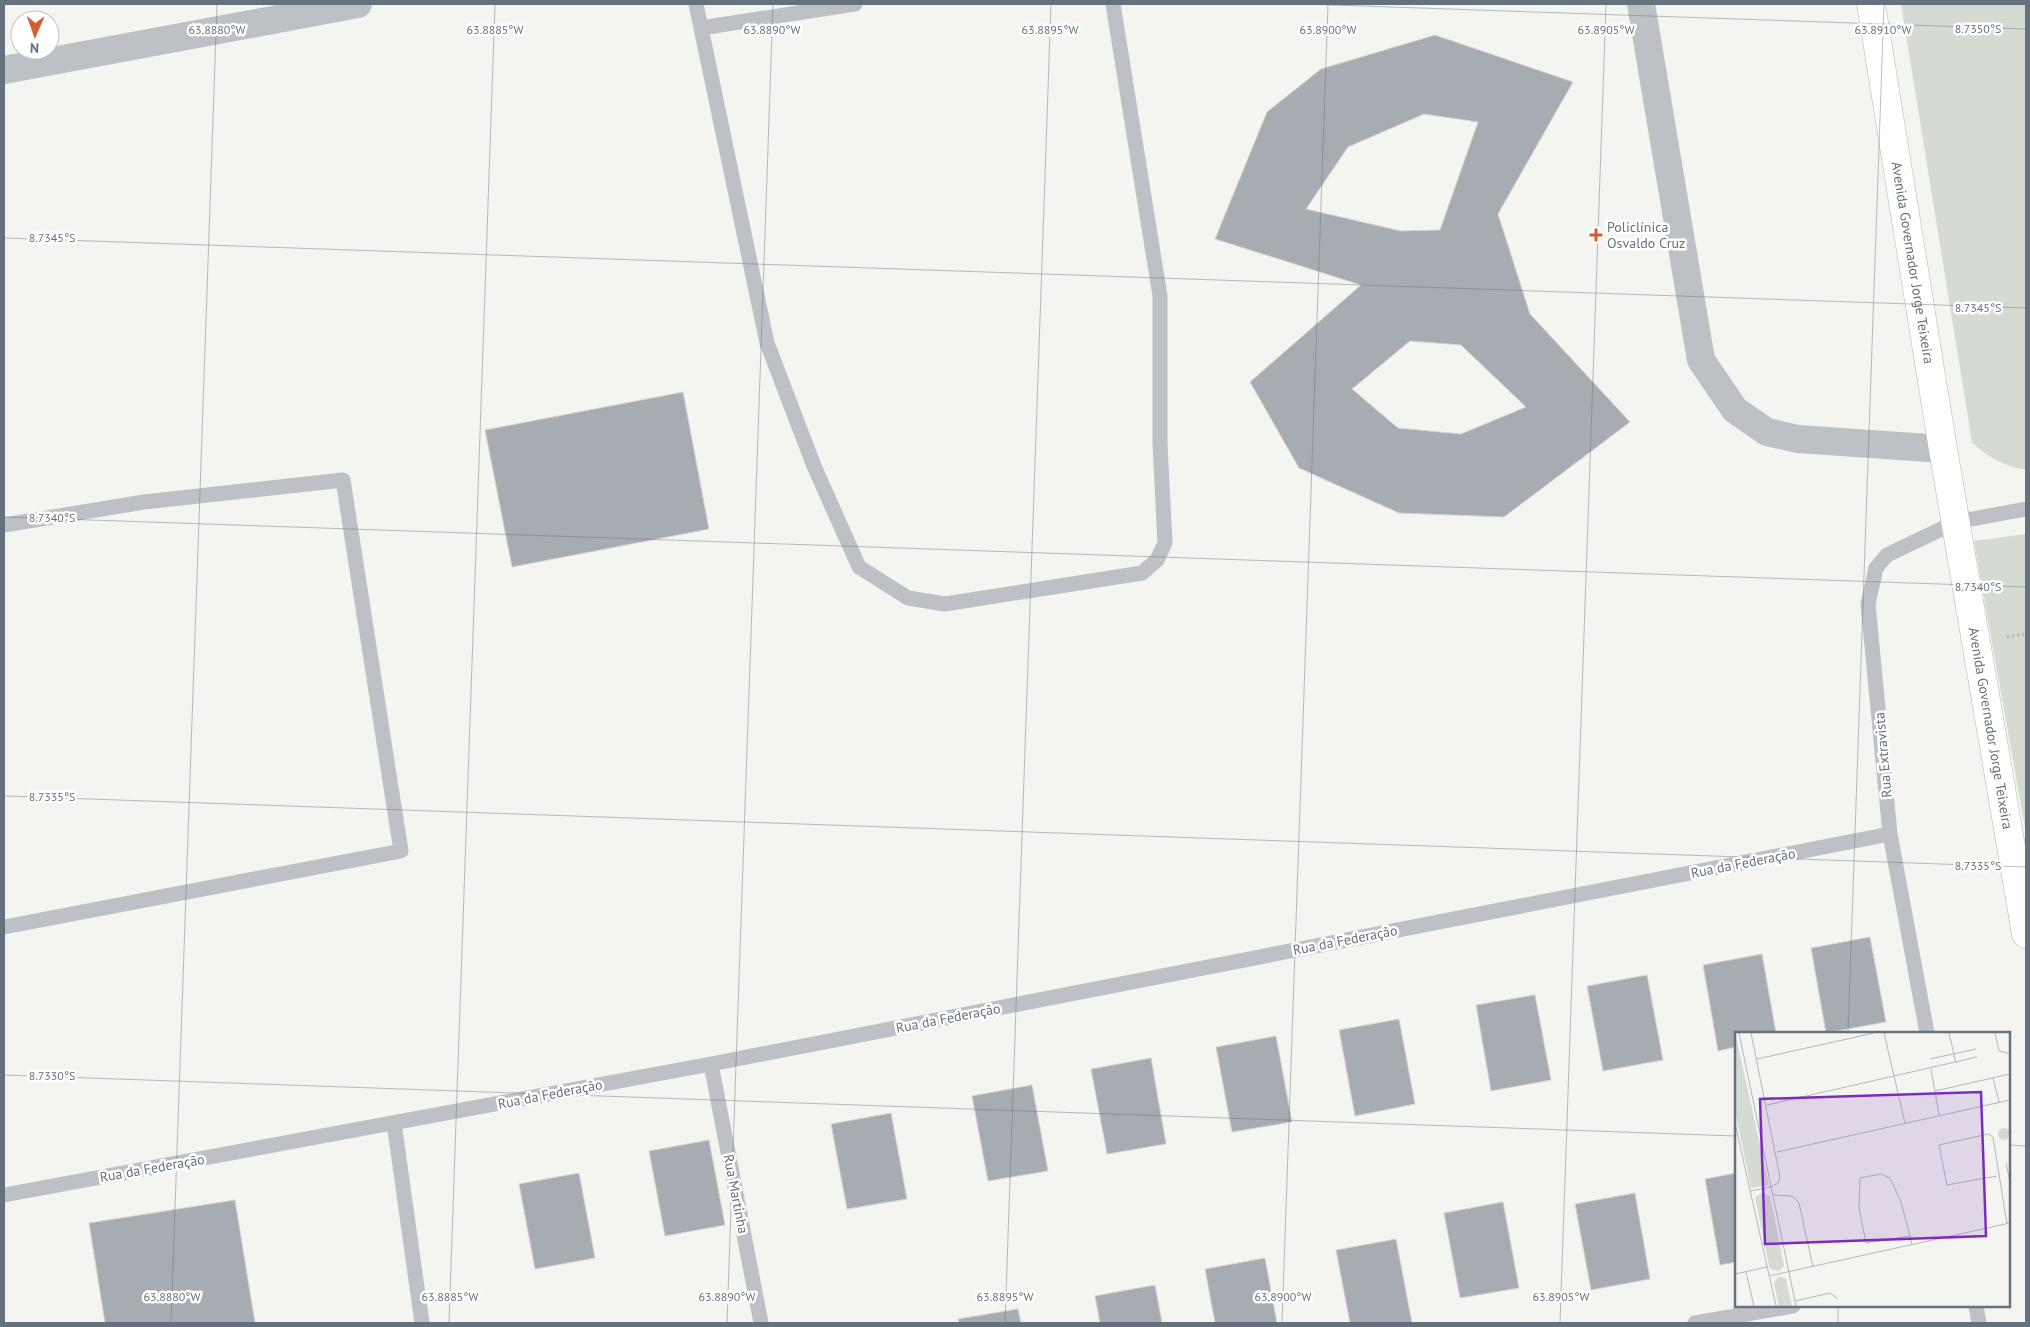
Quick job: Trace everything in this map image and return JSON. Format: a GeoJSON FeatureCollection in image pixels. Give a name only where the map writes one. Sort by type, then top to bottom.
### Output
{"type":"FeatureCollection","features":[{"type":"Feature","properties":{"kind":"main road","name":"Avenida Governador Jorge Teixeira"},"geometry":{"type":"LineString","coordinates":[[1871,4],[1943,449],[2026,934]]}},
{"type":"Feature","properties":{"kind":"street"},"geometry":{"type":"LineString","coordinates":[[4,70],[358,4]]}},
{"type":"Feature","properties":{"kind":"street"},"geometry":{"type":"LineString","coordinates":[[1641,4],[1702,360],[1735,410],[1767,432],[1798,439],[1943,449]]}},
{"type":"Feature","properties":{"kind":"lane"},"geometry":{"type":"LineString","coordinates":[[696,4],[767,344],[814,466],[859,567],[908,598],[945,604],[1142,573],[1157,560],[1164,543],[1160,444],[1160,296],[1113,4]]}},
{"type":"Feature","properties":{"kind":"lane"},"geometry":{"type":"LineString","coordinates":[[701,28],[855,4]]}},
{"type":"Feature","properties":{"kind":"lane"},"geometry":{"type":"LineString","coordinates":[[4,525],[144,502],[343,480],[401,851],[4,928]]}},
{"type":"Feature","properties":{"kind":"lane"},"geometry":{"type":"LineString","coordinates":[[1956,522],[2026,509]]}},
{"type":"Feature","properties":{"kind":"lane","name":"Rua Extravista"},"geometry":{"type":"LineString","coordinates":[[1927,1032],[1890,834],[1868,604],[1876,568],[1887,554],[1956,522]]}},
{"type":"Feature","properties":{"kind":"lane","name":"Rua da Federação"},"geometry":{"type":"LineString","coordinates":[[4,1195],[711,1064],[1890,834]]}},
{"type":"Feature","properties":{"kind":"lane","name":"Rua Martinha"},"geometry":{"type":"LineString","coordinates":[[711,1064],[761,1323]]}},
{"type":"Feature","properties":{"kind":"lane"},"geometry":{"type":"LineString","coordinates":[[394,1123],[422,1323]]}},
{"type":"Feature","properties":{"kind":"lane"},"geometry":{"type":"LineString","coordinates":[[1695,1323],[1787,1307]]}},
{"type":"Feature","properties":{"kind":"lane"},"geometry":{"type":"LineString","coordinates":[[1976,1307],[1979,1323]]}},
{"type":"Feature","properties":{"kind":"shaded area"},"geometry":{"type":"Polygon","coordinates":[[[1901,4],[2026,4],[2026,470],[1997,460],[1984,453],[1972,442],[1901,4]]]}},
{"type":"Feature","properties":{"kind":"shaded area"},"geometry":{"type":"Polygon","coordinates":[[[2026,534],[2026,833],[1974,541],[2026,534]]]}},
{"type":"Feature","properties":{"kind":"building"},"geometry":{"type":"Polygon","coordinates":[[[1435,35],[1573,82],[1498,214],[1530,314],[1630,422],[1504,517],[1399,513],[1299,468],[1250,382],[1361,285],[1215,239],[1267,112],[1321,69],[1435,35]],[[1424,114],[1348,147],[1306,209],[1401,231],[1440,230],[1478,122],[1424,114]],[[1410,341],[1352,389],[1398,428],[1461,434],[1526,407],[1461,345],[1410,341]]]}},
{"type":"Feature","properties":{"kind":"building"},"geometry":{"type":"Polygon","coordinates":[[[683,392],[709,529],[512,567],[485,430],[683,392]]]}},
{"type":"Feature","properties":{"kind":"building"},"geometry":{"type":"Polygon","coordinates":[[[1870,937],[1886,1022],[1826,1032],[1811,948],[1870,937]]]}},
{"type":"Feature","properties":{"kind":"building"},"geometry":{"type":"Polygon","coordinates":[[[1762,954],[1776,1032],[1735,1032],[1735,1047],[1718,1051],[1703,965],[1762,954]]]}},
{"type":"Feature","properties":{"kind":"building"},"geometry":{"type":"Polygon","coordinates":[[[1647,975],[1663,1060],[1603,1071],[1587,986],[1647,975]]]}},
{"type":"Feature","properties":{"kind":"building"},"geometry":{"type":"Polygon","coordinates":[[[1535,995],[1551,1080],[1491,1091],[1476,1005],[1535,995]]]}},
{"type":"Feature","properties":{"kind":"building"},"geometry":{"type":"Polygon","coordinates":[[[1399,1019],[1415,1104],[1355,1116],[1339,1030],[1399,1019]]]}},
{"type":"Feature","properties":{"kind":"building"},"geometry":{"type":"Polygon","coordinates":[[[1276,1036],[1292,1122],[1232,1132],[1216,1047],[1276,1036]]]}},
{"type":"Feature","properties":{"kind":"building"},"geometry":{"type":"Polygon","coordinates":[[[1151,1058],[1166,1144],[1107,1154],[1091,1069],[1151,1058]]]}},
{"type":"Feature","properties":{"kind":"building"},"geometry":{"type":"Polygon","coordinates":[[[1032,1085],[1048,1171],[988,1181],[972,1096],[1032,1085]]]}},
{"type":"Feature","properties":{"kind":"building"},"geometry":{"type":"Polygon","coordinates":[[[891,1113],[907,1199],[847,1209],[831,1124],[891,1113]]]}},
{"type":"Feature","properties":{"kind":"building"},"geometry":{"type":"Polygon","coordinates":[[[709,1140],[725,1225],[665,1236],[649,1151],[709,1140]]]}},
{"type":"Feature","properties":{"kind":"building"},"geometry":{"type":"Polygon","coordinates":[[[579,1173],[595,1258],[535,1269],[519,1184],[579,1173]]]}},
{"type":"Feature","properties":{"kind":"building"},"geometry":{"type":"Polygon","coordinates":[[[1735,1173],[1735,1262],[1720,1265],[1705,1179],[1735,1173]]]}},
{"type":"Feature","properties":{"kind":"building"},"geometry":{"type":"Polygon","coordinates":[[[1635,1193],[1650,1279],[1591,1290],[1575,1204],[1635,1193]]]}},
{"type":"Feature","properties":{"kind":"building"},"geometry":{"type":"Polygon","coordinates":[[[235,1200],[255,1323],[105,1323],[89,1223],[235,1200]]]}},
{"type":"Feature","properties":{"kind":"building"},"geometry":{"type":"Polygon","coordinates":[[[1503,1202],[1519,1288],[1460,1298],[1444,1213],[1503,1202]]]}},
{"type":"Feature","properties":{"kind":"building"},"geometry":{"type":"Polygon","coordinates":[[[1396,1239],[1412,1323],[1350,1323],[1336,1250],[1396,1239]]]}},
{"type":"Feature","properties":{"kind":"building"},"geometry":{"type":"Polygon","coordinates":[[[1265,1258],[1277,1323],[1215,1323],[1205,1269],[1265,1258]]]}},
{"type":"Feature","properties":{"kind":"building"},"geometry":{"type":"Polygon","coordinates":[[[1155,1285],[1162,1323],[1100,1323],[1095,1296],[1155,1285]]]}},
{"type":"Feature","properties":{"kind":"building"},"geometry":{"type":"Polygon","coordinates":[[[1018,1309],[1021,1323],[959,1323],[958,1319],[1018,1309]]]}},
{"type":"Feature","properties":{"kind":"place","name":"Policlínica Osvaldo Cruz"},"geometry":{"type":"Point","coordinates":[1596,235]}}]}
